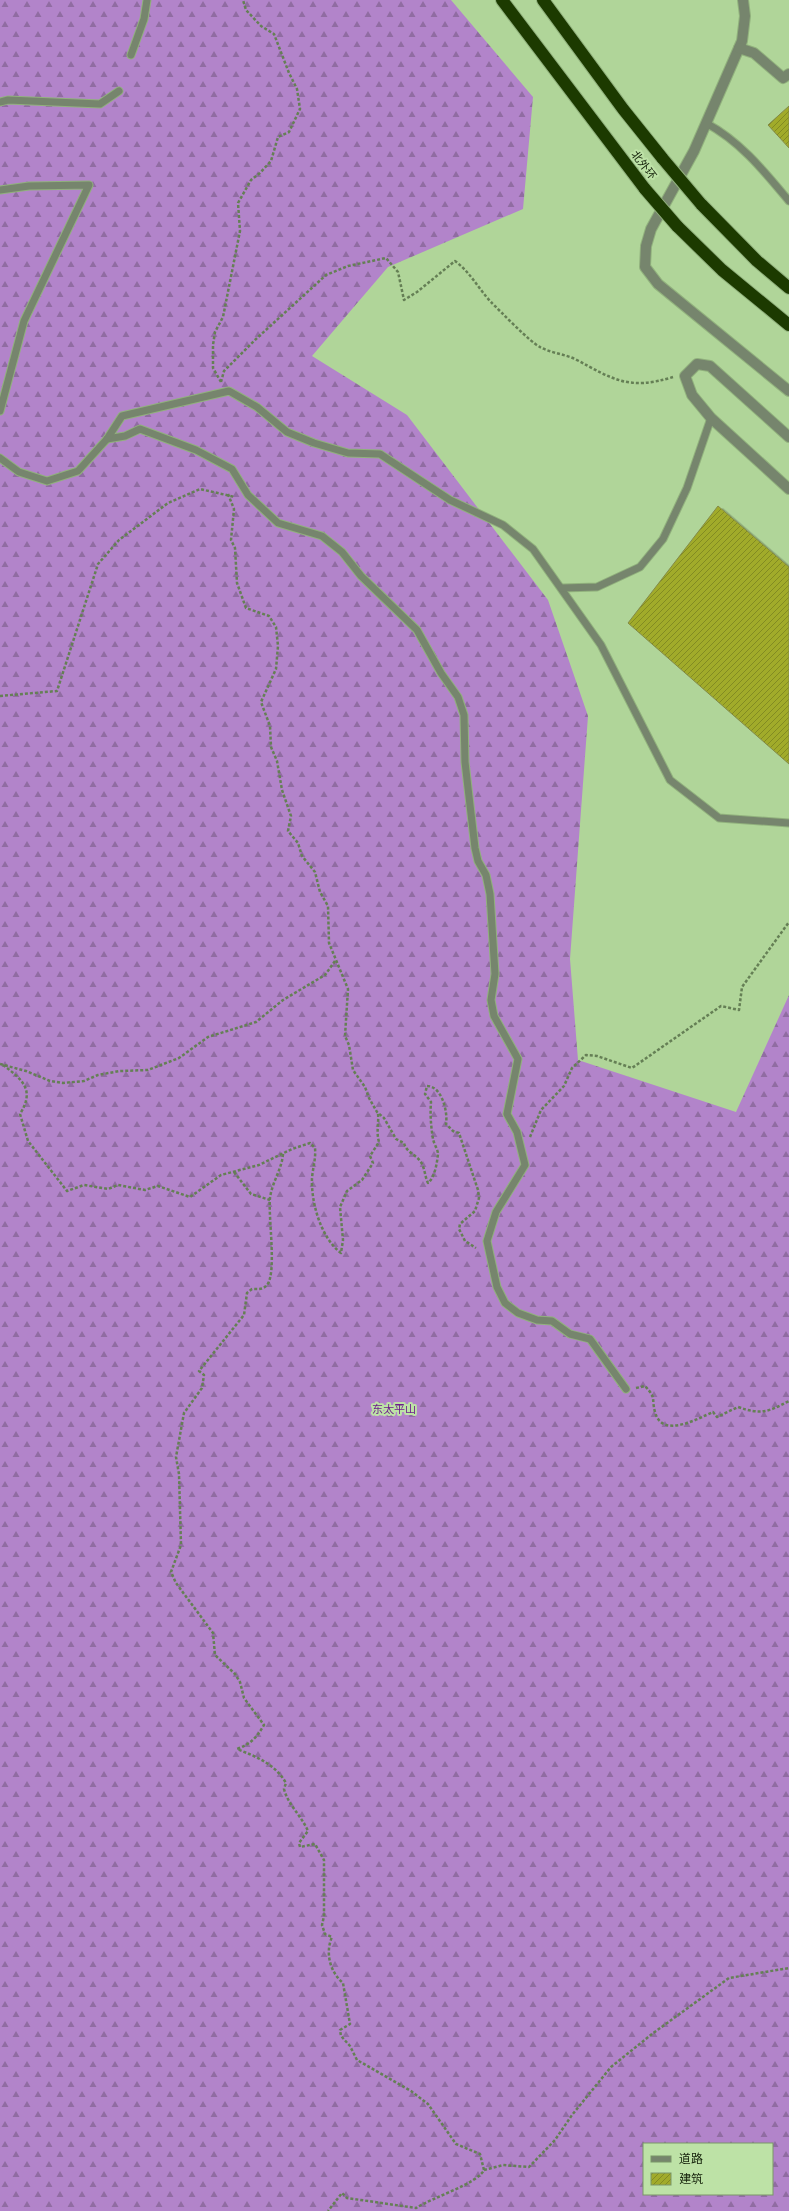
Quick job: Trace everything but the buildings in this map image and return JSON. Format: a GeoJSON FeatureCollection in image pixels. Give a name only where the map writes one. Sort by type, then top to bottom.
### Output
{"type":"FeatureCollection","features":[{"type":"Feature","properties":{"kind":"highway","name":"北外环"},"geometry":{"type":"LineString","coordinates":[[502,0],[645,189],[676,226],[722,270],[789,325]]}},
{"type":"Feature","properties":{"kind":"highway"},"geometry":{"type":"LineString","coordinates":[[543,0],[623,109],[701,204],[757,261],[789,288]]}},
{"type":"Feature","properties":{"kind":"street"},"geometry":{"type":"LineString","coordinates":[[743,0],[745,16],[742,41],[694,151],[651,229],[646,246],[645,267],[658,284],[789,391]]}},
{"type":"Feature","properties":{"kind":"street"},"geometry":{"type":"LineString","coordinates":[[739,48],[754,53],[783,78],[789,74]]}},
{"type":"Feature","properties":{"kind":"street"},"geometry":{"type":"LineString","coordinates":[[789,437],[710,366],[697,364],[685,376],[692,395],[711,418],[789,489]]}},
{"type":"Feature","properties":{"kind":"lane"},"geometry":{"type":"LineString","coordinates":[[131,55],[144,19],[147,0]]}},
{"type":"Feature","properties":{"kind":"lane"},"geometry":{"type":"LineString","coordinates":[[0,102],[8,100],[100,104],[120,91]]}},
{"type":"Feature","properties":{"kind":"lane"},"geometry":{"type":"LineString","coordinates":[[706,123],[737,144],[759,166],[789,201]]}},
{"type":"Feature","properties":{"kind":"lane"},"geometry":{"type":"LineString","coordinates":[[0,190],[29,186],[89,185],[24,321],[0,411]]}},
{"type":"Feature","properties":{"kind":"lane"},"geometry":{"type":"LineString","coordinates":[[0,458],[19,472],[47,481],[78,471],[107,439],[122,416],[229,391],[257,407],[287,432],[314,443],[348,453],[380,454],[450,500],[503,525],[533,549],[601,645],[670,780],[719,818],[789,823]]}},
{"type":"Feature","properties":{"kind":"lane"},"geometry":{"type":"LineString","coordinates":[[562,588],[597,587],[640,567],[663,539],[687,488],[711,418]]}},
{"type":"Feature","properties":{"kind":"lane"},"geometry":{"type":"LineString","coordinates":[[107,439],[125,436],[140,429],[196,450],[232,469],[248,494],[278,523],[322,536],[342,552],[361,576],[417,630],[441,673],[458,697],[464,715],[465,762],[478,861],[486,875],[490,894],[495,974],[491,1000],[494,1016],[518,1059],[507,1114],[517,1132],[525,1164],[496,1212],[487,1241],[497,1287],[505,1303],[518,1314],[537,1320],[552,1320],[570,1334],[590,1339],[626,1390]]}},
{"type":"Feature","properties":{"kind":"path"},"geometry":{"type":"LineString","coordinates":[[229,391],[221,382],[213,368],[213,345],[215,332],[223,318],[240,232],[238,203],[251,180],[271,161],[278,137],[289,132],[300,110],[297,89],[289,74],[274,34],[261,26],[246,10],[243,0]]}},
{"type":"Feature","properties":{"kind":"path"},"geometry":{"type":"LineString","coordinates":[[221,382],[224,371],[256,339],[326,275],[348,266],[386,258],[398,272],[404,300],[417,292],[455,260],[464,267],[490,301],[539,347],[574,359],[596,372],[622,382],[647,383],[688,373]]}},
{"type":"Feature","properties":{"kind":"path"},"geometry":{"type":"LineString","coordinates":[[0,696],[57,691],[98,564],[119,540],[168,503],[200,489],[228,494],[242,500]]}},
{"type":"Feature","properties":{"kind":"path"},"geometry":{"type":"LineString","coordinates":[[228,494],[234,509],[231,540],[235,548],[237,583],[246,608],[269,616],[276,627],[278,646],[276,669],[261,702],[270,726],[271,747],[277,761],[282,790],[291,816],[288,831],[298,844],[302,856],[315,872],[320,892],[328,906],[329,943],[348,989],[345,1036],[349,1045],[353,1070],[365,1087],[369,1098],[384,1118],[396,1139],[404,1143],[405,1149],[423,1164],[424,1174],[428,1183],[432,1180],[438,1154],[434,1144],[430,1118],[431,1102],[425,1094],[427,1086],[431,1086],[438,1091],[448,1115],[446,1124],[453,1131],[459,1133],[463,1141],[478,1190],[479,1198],[474,1211],[460,1224],[459,1229],[465,1241],[477,1249],[488,1249]]}},
{"type":"Feature","properties":{"kind":"path"},"geometry":{"type":"LineString","coordinates":[[522,1152],[541,1110],[564,1086],[572,1068],[586,1055],[597,1056],[632,1068],[721,1006],[739,1010],[742,987],[789,922]]}},
{"type":"Feature","properties":{"kind":"path"},"geometry":{"type":"LineString","coordinates":[[1,1065],[50,1081],[63,1083],[84,1081],[98,1075],[120,1071],[148,1070],[179,1058],[208,1037],[256,1022],[283,1000],[325,975],[336,961]]}},
{"type":"Feature","properties":{"kind":"path"},"geometry":{"type":"LineString","coordinates":[[1,1065],[15,1075],[27,1090],[27,1102],[20,1114],[28,1141],[67,1192],[84,1185],[108,1189],[118,1185],[145,1190],[158,1186],[190,1197],[221,1175],[259,1165],[292,1149],[310,1143],[315,1148],[316,1157],[312,1179],[319,1224],[328,1241],[341,1253],[343,1240],[340,1207],[347,1191],[362,1180],[373,1163],[370,1156],[379,1142],[376,1134],[379,1124],[378,1112]]}},
{"type":"Feature","properties":{"kind":"path"},"geometry":{"type":"LineString","coordinates":[[283,1154],[283,1164],[278,1171],[270,1200],[272,1245],[270,1254],[272,1273],[267,1285],[262,1289],[252,1288],[247,1293],[244,1315],[214,1353],[200,1366],[199,1371],[204,1375],[202,1388],[184,1413],[176,1457],[179,1474],[181,1545],[171,1572],[176,1583],[213,1633],[215,1655],[235,1674],[240,1682],[244,1698],[264,1725],[258,1736],[247,1746],[237,1749],[270,1764],[281,1774],[286,1783],[284,1789],[287,1800],[302,1817],[308,1831],[299,1843],[300,1847],[315,1844],[324,1860],[324,1916],[322,1925],[324,1934],[332,1937],[327,1948],[330,1962],[337,1978],[343,1983],[346,1994],[347,2019],[350,2024],[340,2030],[341,2036],[350,2046],[357,2060],[411,2091],[428,2104],[456,2144],[480,2154],[484,2170],[481,2176],[467,2184],[429,2199],[416,2208],[347,2198],[342,2193],[328,2211]]}},
{"type":"Feature","properties":{"kind":"path"},"geometry":{"type":"LineString","coordinates":[[234,1172],[251,1194],[270,1200]]}},
{"type":"Feature","properties":{"kind":"path"},"geometry":{"type":"LineString","coordinates":[[626,1390],[645,1386],[654,1396],[658,1418],[668,1426],[682,1426],[712,1412],[717,1417],[738,1407],[754,1413],[762,1413],[789,1400]]}},
{"type":"Feature","properties":{"kind":"path"},"geometry":{"type":"LineString","coordinates":[[484,2170],[503,2165],[529,2167],[555,2140],[572,2115],[611,2067],[729,1978],[789,1968]]}},
{"type":"Feature","properties":{"kind":"green space","name":"东太平山"},"geometry":{"type":"Polygon","coordinates":[[[0,0],[451,0],[533,97],[523,209],[388,267],[312,356],[407,415],[548,600],[588,716],[570,959],[578,1060],[736,1112],[789,995],[789,2211],[0,2211],[0,0]]]}}]}
